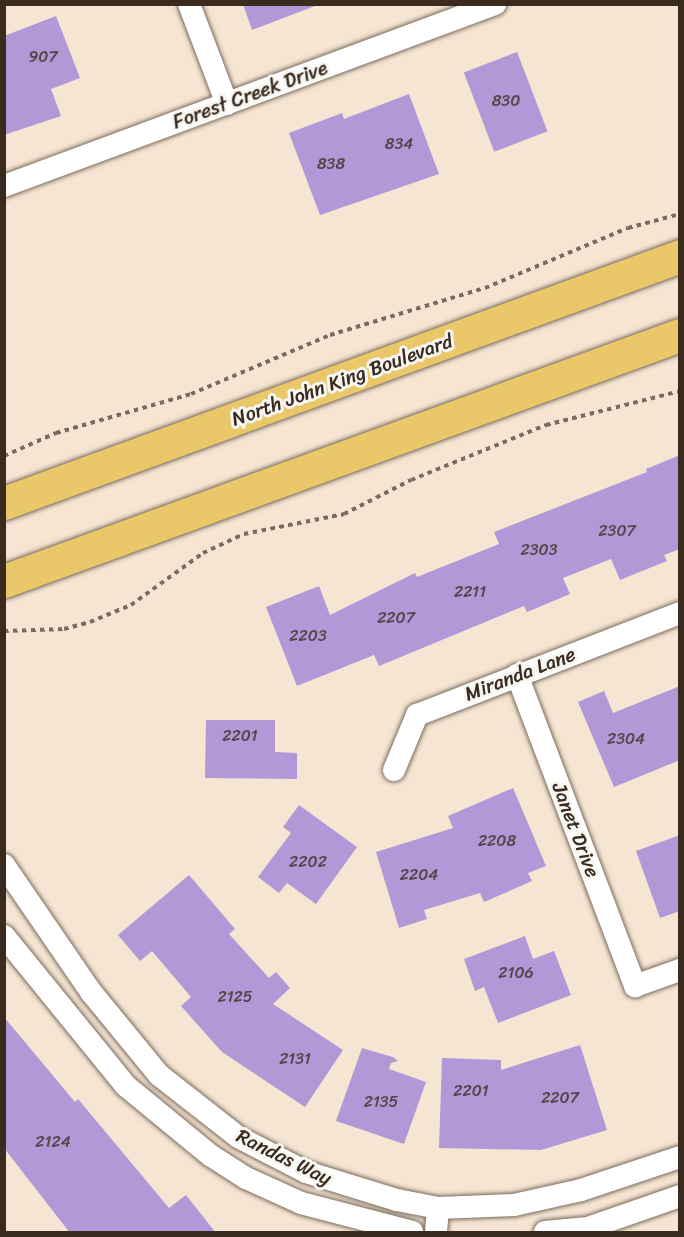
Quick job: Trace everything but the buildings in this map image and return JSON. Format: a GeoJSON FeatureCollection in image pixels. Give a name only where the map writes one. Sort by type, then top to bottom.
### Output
{"type":"FeatureCollection","features":[{"type":"Feature","properties":{"kind":"main road","name":"North John King Boulevard"},"geometry":{"type":"LineString","coordinates":[[4,503],[680,256]]}},
{"type":"Feature","properties":{"kind":"main road"},"geometry":{"type":"LineString","coordinates":[[4,581],[680,335]]}},
{"type":"Feature","properties":{"kind":"street"},"geometry":{"type":"LineString","coordinates":[[189,4],[226,104]]}},
{"type":"Feature","properties":{"kind":"street","name":"Forest Creek Drive"},"geometry":{"type":"LineString","coordinates":[[4,186],[495,4]]}},
{"type":"Feature","properties":{"kind":"street","name":"Miranda Lane"},"geometry":{"type":"LineString","coordinates":[[394,770],[417,715],[680,613]]}},
{"type":"Feature","properties":{"kind":"street","name":"Janet Drive"},"geometry":{"type":"LineString","coordinates":[[517,675],[634,986],[680,970]]}},
{"type":"Feature","properties":{"kind":"street","name":"Randas Way"},"geometry":{"type":"LineString","coordinates":[[4,865],[91,992],[159,1075],[238,1137],[306,1172],[397,1200],[438,1208],[514,1205],[581,1190],[680,1157]]}},
{"type":"Feature","properties":{"kind":"street","name":"Randas Way"},"geometry":{"type":"LineString","coordinates":[[4,936],[126,1086],[210,1155],[246,1178],[301,1203],[412,1233]]}},
{"type":"Feature","properties":{"kind":"street"},"geometry":{"type":"LineString","coordinates":[[545,1233],[588,1228],[680,1196]]}},
{"type":"Feature","properties":{"kind":"street"},"geometry":{"type":"LineString","coordinates":[[436,1233],[438,1208]]}},
{"type":"Feature","properties":{"kind":"path"},"geometry":{"type":"LineString","coordinates":[[4,456],[64,431],[191,394],[330,335],[485,288],[628,228],[680,214]]}},
{"type":"Feature","properties":{"kind":"path"},"geometry":{"type":"LineString","coordinates":[[4,631],[64,629],[90,622],[131,605],[202,553],[244,534],[344,513],[411,480],[546,425],[680,391]]}}]}
